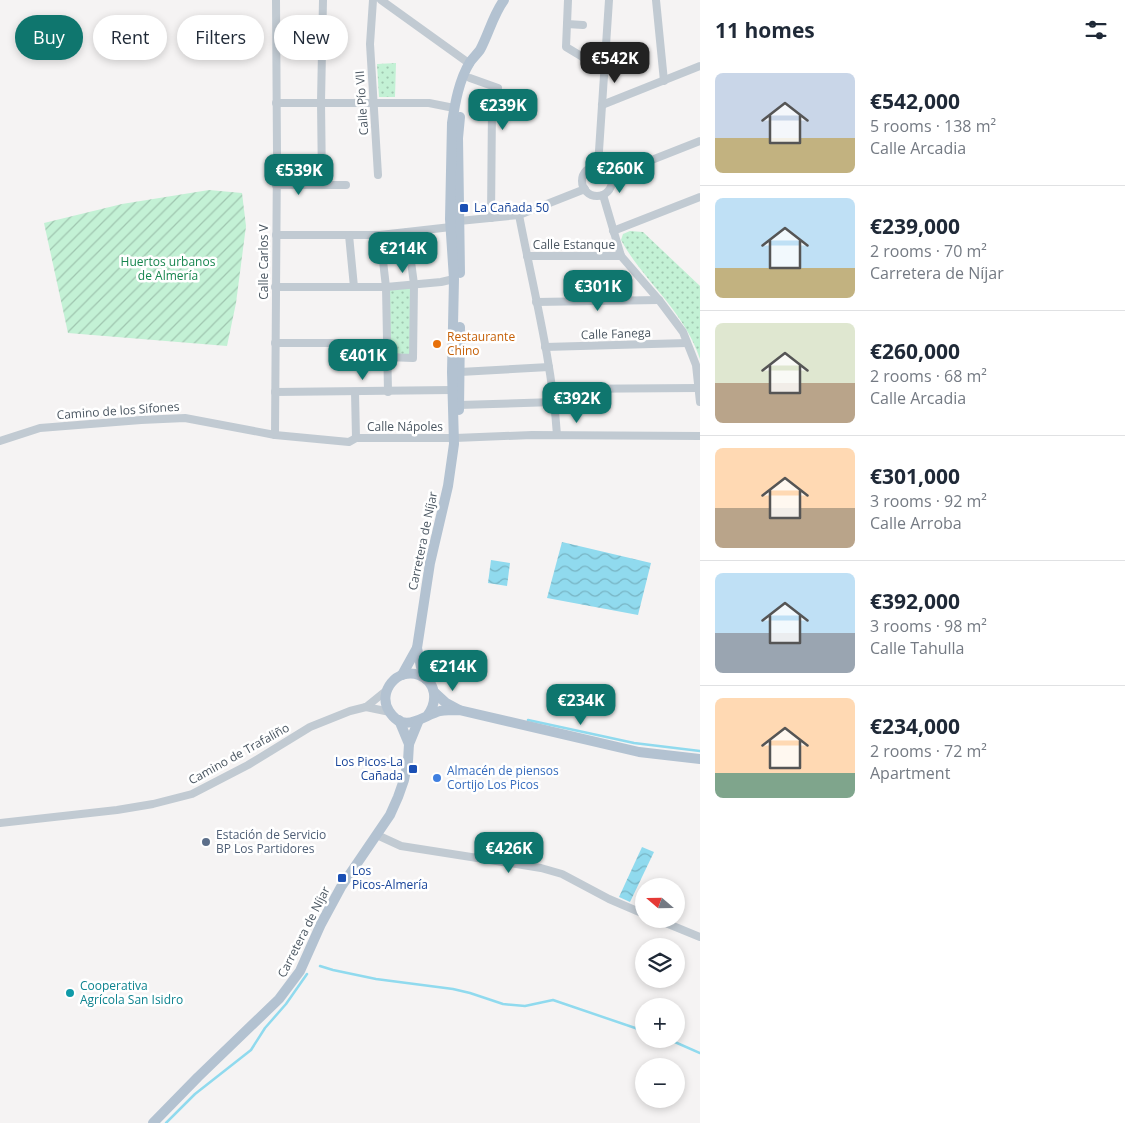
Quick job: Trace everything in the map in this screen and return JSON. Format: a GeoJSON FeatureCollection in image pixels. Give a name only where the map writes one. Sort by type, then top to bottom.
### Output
{"type":"FeatureCollection","features":[{"type":"Feature","properties":{"kind":"main road","name":"Carretera de Níjar"},"geometry":{"type":"LineString","coordinates":[[426,679],[420,667],[417,648],[430,563],[449,479],[454,438],[452,390],[459,126],[461,110],[480,50],[498,5],[504,0]]}},
{"type":"Feature","properties":{"kind":"main road","name":"Carretera de Níjar"},"geometry":{"type":"LineString","coordinates":[[454,438],[458,426],[460,372],[451,138],[454,108],[460,86],[470,64],[480,50]]}},
{"type":"Feature","properties":{"kind":"main road","name":"Carretera de Níjar"},"geometry":{"type":"LineString","coordinates":[[402,674],[417,648]]}},
{"type":"Feature","properties":{"kind":"main road"},"geometry":{"type":"LineString","coordinates":[[460,710],[440,712],[408,723],[399,720],[390,712],[386,701],[387,690],[390,683],[402,674],[415,674],[426,679],[434,692],[446,703],[460,710],[639,752],[700,759]]}},
{"type":"Feature","properties":{"kind":"main road"},"geometry":{"type":"LineString","coordinates":[[422,719],[434,705],[434,692]]}},
{"type":"Feature","properties":{"kind":"main road","name":"Carretera de Níjar"},"geometry":{"type":"LineString","coordinates":[[153,1123],[279,999],[300,971],[321,924],[341,887],[390,815],[398,798],[408,761],[409,744],[422,719]]}},
{"type":"Feature","properties":{"kind":"main road","name":"Carretera de Níjar"},"geometry":{"type":"LineString","coordinates":[[399,720],[409,744]]}},
{"type":"Feature","properties":{"kind":"street","name":"Calle Carlos V"},"geometry":{"type":"LineString","coordinates":[[275,435],[276,0]]}},
{"type":"Feature","properties":{"kind":"street"},"geometry":{"type":"LineString","coordinates":[[322,185],[323,0]]}},
{"type":"Feature","properties":{"kind":"street","name":"Calle Pío VII"},"geometry":{"type":"LineString","coordinates":[[372,0],[370,44],[378,175]]}},
{"type":"Feature","properties":{"kind":"street"},"geometry":{"type":"LineString","coordinates":[[381,0],[470,64]]}},
{"type":"Feature","properties":{"kind":"street"},"geometry":{"type":"LineString","coordinates":[[568,0],[566,47],[581,56],[588,63],[606,66]]}},
{"type":"Feature","properties":{"kind":"street"},"geometry":{"type":"LineString","coordinates":[[598,166],[609,0]]}},
{"type":"Feature","properties":{"kind":"street"},"geometry":{"type":"LineString","coordinates":[[656,0],[664,81]]}},
{"type":"Feature","properties":{"kind":"street"},"geometry":{"type":"LineString","coordinates":[[567,24],[583,25]]}},
{"type":"Feature","properties":{"kind":"street"},"geometry":{"type":"LineString","coordinates":[[602,105],[700,66]]}},
{"type":"Feature","properties":{"kind":"street"},"geometry":{"type":"LineString","coordinates":[[470,78],[498,88],[492,106],[491,218]]}},
{"type":"Feature","properties":{"kind":"street"},"geometry":{"type":"LineString","coordinates":[[276,103],[429,103],[454,108]]}},
{"type":"Feature","properties":{"kind":"street"},"geometry":{"type":"LineString","coordinates":[[611,176],[700,141]]}},
{"type":"Feature","properties":{"kind":"street"},"geometry":{"type":"LineString","coordinates":[[598,166],[606,169],[611,176],[612,185],[603,195],[593,195],[585,189],[583,184],[584,174],[592,167],[598,166]]}},
{"type":"Feature","properties":{"kind":"street"},"geometry":{"type":"LineString","coordinates":[[276,185],[346,185]]}},
{"type":"Feature","properties":{"kind":"street"},"geometry":{"type":"LineString","coordinates":[[276,235],[380,235],[407,232],[519,215],[585,189]]}},
{"type":"Feature","properties":{"kind":"street"},"geometry":{"type":"LineString","coordinates":[[603,195],[621,256],[659,300],[683,332],[696,365],[700,402]]}},
{"type":"Feature","properties":{"kind":"street"},"geometry":{"type":"LineString","coordinates":[[613,231],[700,197]]}},
{"type":"Feature","properties":{"kind":"street"},"geometry":{"type":"LineString","coordinates":[[519,215],[553,389],[557,435]]}},
{"type":"Feature","properties":{"kind":"street"},"geometry":{"type":"LineString","coordinates":[[387,357],[413,358],[414,284],[407,232]]}},
{"type":"Feature","properties":{"kind":"street"},"geometry":{"type":"LineString","coordinates":[[349,235],[354,287]]}},
{"type":"Feature","properties":{"kind":"street"},"geometry":{"type":"LineString","coordinates":[[380,235],[386,287],[388,392]]}},
{"type":"Feature","properties":{"kind":"street","name":"Calle Estanque"},"geometry":{"type":"LineString","coordinates":[[527,256],[621,256]]}},
{"type":"Feature","properties":{"kind":"street"},"geometry":{"type":"LineString","coordinates":[[275,286],[386,287],[454,279]]}},
{"type":"Feature","properties":{"kind":"street"},"geometry":{"type":"LineString","coordinates":[[536,302],[659,300]]}},
{"type":"Feature","properties":{"kind":"street"},"geometry":{"type":"LineString","coordinates":[[275,343],[387,343]]}},
{"type":"Feature","properties":{"kind":"street","name":"Calle Fanega"},"geometry":{"type":"LineString","coordinates":[[545,347],[687,343]]}},
{"type":"Feature","properties":{"kind":"street"},"geometry":{"type":"LineString","coordinates":[[460,372],[549,367]]}},
{"type":"Feature","properties":{"kind":"street"},"geometry":{"type":"LineString","coordinates":[[553,389],[698,388]]}},
{"type":"Feature","properties":{"kind":"street"},"geometry":{"type":"LineString","coordinates":[[275,392],[452,390]]}},
{"type":"Feature","properties":{"kind":"street"},"geometry":{"type":"LineString","coordinates":[[355,392],[356,438]]}},
{"type":"Feature","properties":{"kind":"street"},"geometry":{"type":"LineString","coordinates":[[459,405],[555,402]]}},
{"type":"Feature","properties":{"kind":"street","name":"Camino de los Sifones"},"geometry":{"type":"LineString","coordinates":[[0,441],[40,428],[185,418],[275,435],[349,442],[356,438]]}},
{"type":"Feature","properties":{"kind":"street","name":"Calle Nápoles"},"geometry":{"type":"LineString","coordinates":[[356,438],[557,435],[700,436]]}},
{"type":"Feature","properties":{"kind":"street","name":"Camino de Trafaliño"},"geometry":{"type":"LineString","coordinates":[[0,823],[117,810],[153,804],[192,794],[248,765],[310,727],[350,711],[366,707],[387,690]]}},
{"type":"Feature","properties":{"kind":"street","name":"Camino de Trafaliño"},"geometry":{"type":"LineString","coordinates":[[366,707],[390,712]]}},
{"type":"Feature","properties":{"kind":"street"},"geometry":{"type":"LineString","coordinates":[[377,835],[401,846],[541,868],[562,874],[609,899],[635,910]]}},
{"type":"Feature","properties":{"kind":"street"},"geometry":{"type":"LineString","coordinates":[[678,928],[700,937]]}},
{"type":"Feature","properties":{"kind":"green space"},"geometry":{"type":"Polygon","coordinates":[[[396,63],[395,97],[379,97],[377,64],[396,63]]]}},
{"type":"Feature","properties":{"kind":"green space","name":"Huertos urbanos de Almería"},"geometry":{"type":"Polygon","coordinates":[[[209,190],[242,193],[246,226],[236,303],[227,346],[68,333],[44,223],[122,204],[209,190]]]}},
{"type":"Feature","properties":{"kind":"green space"},"geometry":{"type":"Polygon","coordinates":[[[630,231],[643,232],[700,286],[700,359],[684,326],[630,255],[621,240],[623,234],[630,231]]]}},
{"type":"Feature","properties":{"kind":"green space"},"geometry":{"type":"Polygon","coordinates":[[[414,284],[413,358],[387,357],[386,287],[414,284]]]}},
{"type":"Feature","properties":{"kind":"water"},"geometry":{"type":"Polygon","coordinates":[[[562,542],[651,563],[638,615],[547,598],[562,542]]]}},
{"type":"Feature","properties":{"kind":"water"},"geometry":{"type":"Polygon","coordinates":[[[491,560],[510,563],[507,586],[488,583],[491,560]]]}},
{"type":"Feature","properties":{"kind":"water"},"geometry":{"type":"Polygon","coordinates":[[[642,847],[654,852],[642,878],[635,878],[635,892],[630,902],[619,897],[642,847]]]}},
{"type":"Feature","properties":{"kind":"waterway"},"geometry":{"type":"LineString","coordinates":[[528,720],[634,743],[700,751]]}},
{"type":"Feature","properties":{"kind":"waterway"},"geometry":{"type":"LineString","coordinates":[[320,966],[376,979],[453,989],[503,1004],[525,1006],[553,1000],[635,1028]]}},
{"type":"Feature","properties":{"kind":"waterway"},"geometry":{"type":"LineString","coordinates":[[166,1123],[195,1094],[251,1050],[265,1028],[286,1004],[307,974]]}},
{"type":"Feature","properties":{"kind":"waterway"},"geometry":{"type":"LineString","coordinates":[[685,1046],[700,1053]]}},
{"type":"Feature","properties":{"kind":"place","name":"La Cañada 50"},"geometry":{"type":"Point","coordinates":[464,208]}},
{"type":"Feature","properties":{"kind":"place","name":"Restaurante Chino"},"geometry":{"type":"Point","coordinates":[437,344]}},
{"type":"Feature","properties":{"kind":"place","name":"Los Picos-La Cañada"},"geometry":{"type":"Point","coordinates":[413,769]}},
{"type":"Feature","properties":{"kind":"place","name":"Almacén de piensos Cortijo Los Picos"},"geometry":{"type":"Point","coordinates":[437,778]}},
{"type":"Feature","properties":{"kind":"place","name":"Estación de Servicio BP Los Partidores"},"geometry":{"type":"Point","coordinates":[206,842]}},
{"type":"Feature","properties":{"kind":"place","name":"Los Picos-Almería"},"geometry":{"type":"Point","coordinates":[342,878]}},
{"type":"Feature","properties":{"kind":"place","name":"Cooperativa Agrícola San Isidro"},"geometry":{"type":"Point","coordinates":[70,993]}}]}
